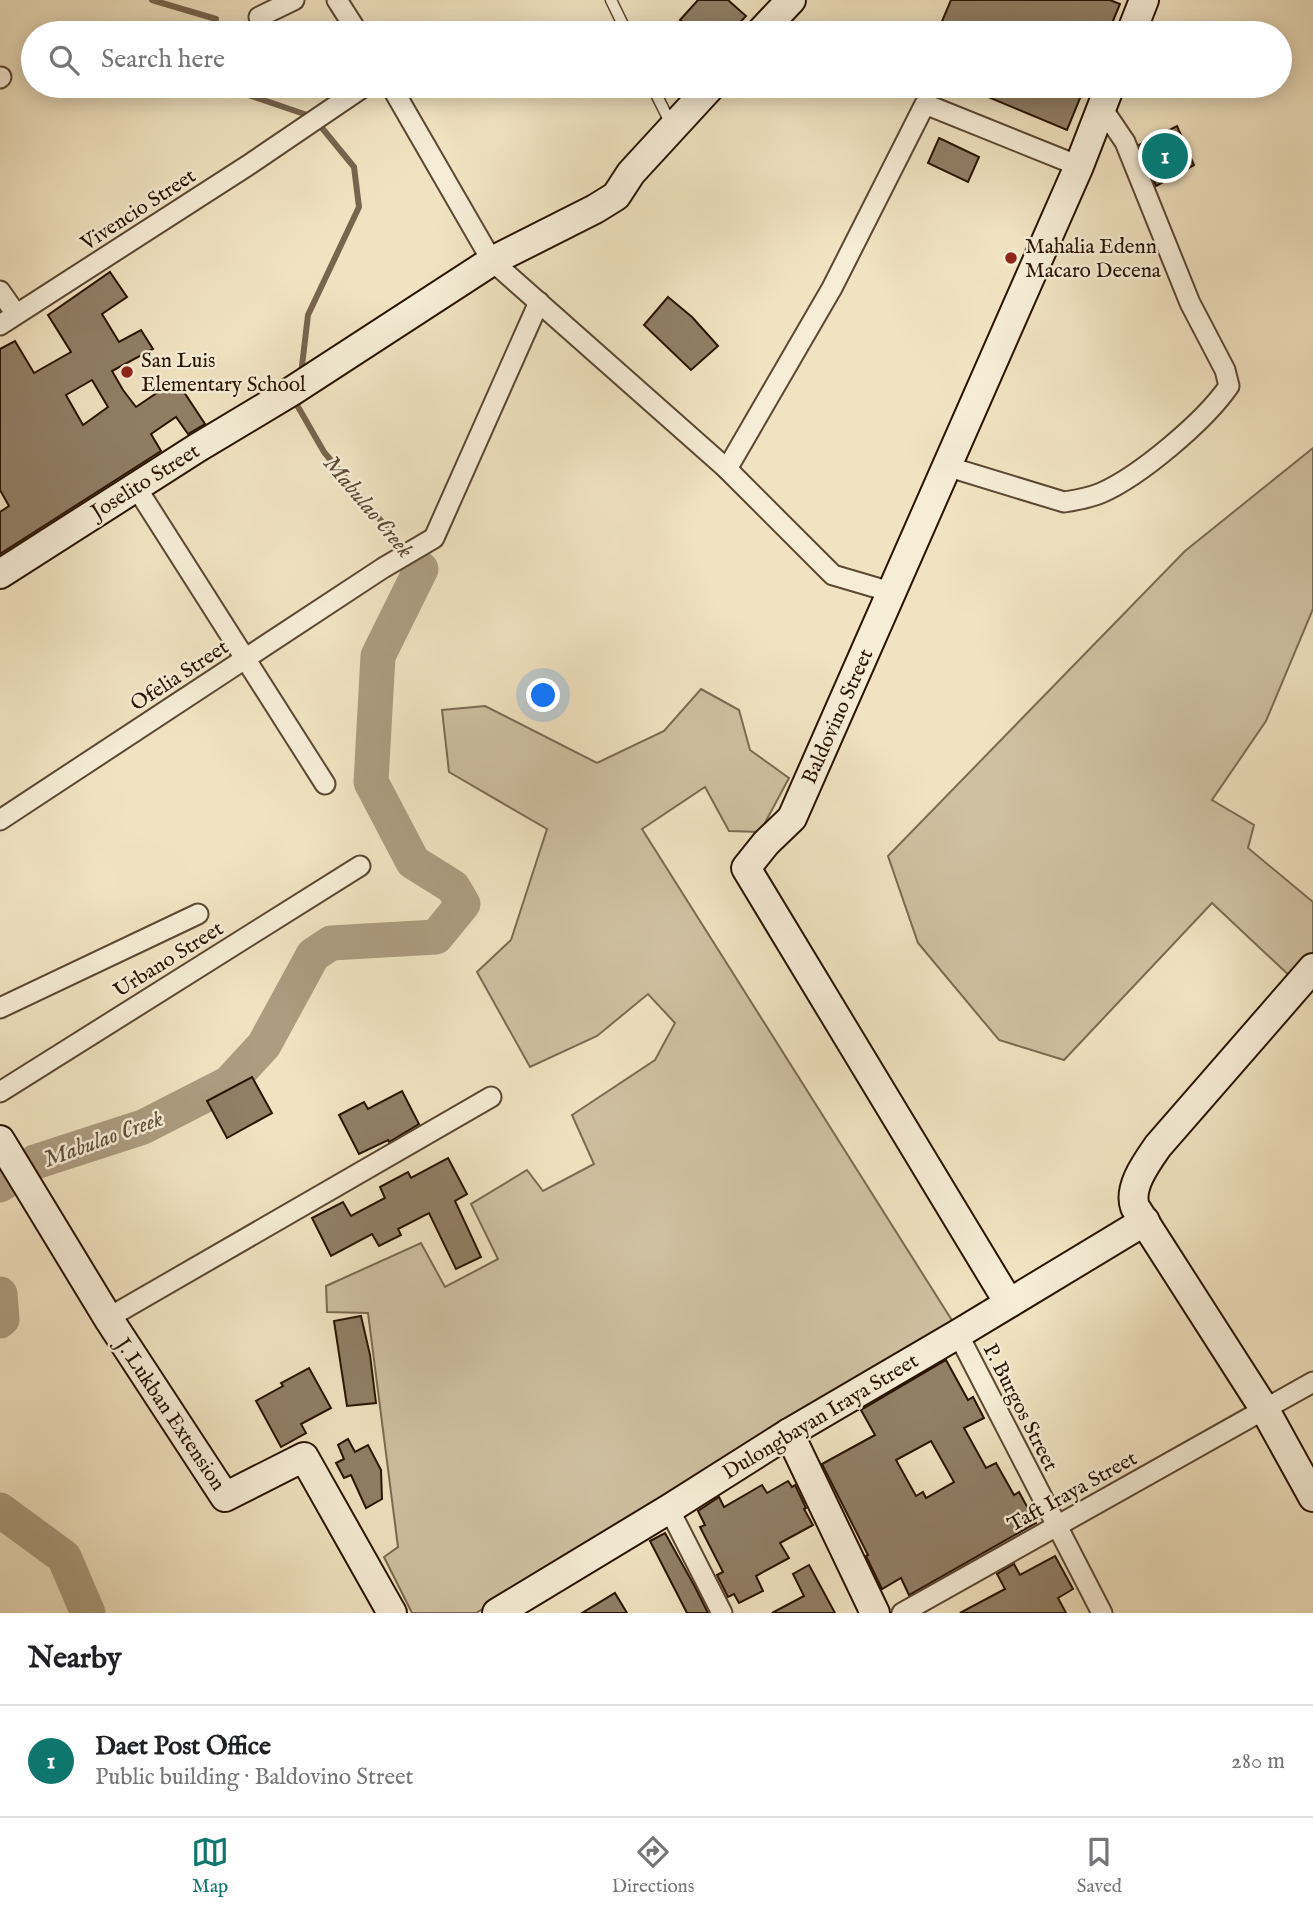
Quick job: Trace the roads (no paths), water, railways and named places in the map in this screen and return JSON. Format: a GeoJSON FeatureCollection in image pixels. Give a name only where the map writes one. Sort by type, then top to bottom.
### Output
{"type":"FeatureCollection","features":[{"type":"Feature","properties":{"kind":"street"},"geometry":{"type":"LineString","coordinates":[[259,17],[294,0]]}},
{"type":"Feature","properties":{"kind":"street"},"geometry":{"type":"LineString","coordinates":[[337,0],[350,21]]}},
{"type":"Feature","properties":{"kind":"street"},"geometry":{"type":"LineString","coordinates":[[1136,21],[1144,0]]}},
{"type":"Feature","properties":{"kind":"street","name":"Vivencio Street"},"geometry":{"type":"LineString","coordinates":[[8,319],[346,98]]}},
{"type":"Feature","properties":{"kind":"street"},"geometry":{"type":"LineString","coordinates":[[398,98],[492,261],[727,469],[833,575],[891,592]]}},
{"type":"Feature","properties":{"kind":"street","name":"Joselito Street"},"geometry":{"type":"LineString","coordinates":[[0,574],[298,387],[492,261],[616,196],[631,173],[699,98]]}},
{"type":"Feature","properties":{"kind":"street"},"geometry":{"type":"LineString","coordinates":[[946,466],[1064,502],[1083,499],[1104,491],[1164,450],[1217,404],[1229,386],[1225,370],[1190,303],[1106,98]]}},
{"type":"Feature","properties":{"kind":"street","name":"Baldovino Street"},"geometry":{"type":"LineString","coordinates":[[1009,1303],[746,868],[766,843],[792,818],[1079,166],[1106,98]]}},
{"type":"Feature","properties":{"kind":"street"},"geometry":{"type":"LineString","coordinates":[[727,469],[832,288],[925,104],[1079,166]]}},
{"type":"Feature","properties":{"kind":"street"},"geometry":{"type":"LineString","coordinates":[[0,291],[8,319]]}},
{"type":"Feature","properties":{"kind":"street","name":"Ofelia Street"},"geometry":{"type":"LineString","coordinates":[[0,820],[383,568],[434,538],[539,302]]}},
{"type":"Feature","properties":{"kind":"street"},"geometry":{"type":"LineString","coordinates":[[136,487],[325,784]]}},
{"type":"Feature","properties":{"kind":"street","name":"Urbano Street"},"geometry":{"type":"LineString","coordinates":[[0,1092],[360,866]]}},
{"type":"Feature","properties":{"kind":"street"},"geometry":{"type":"LineString","coordinates":[[0,1008],[198,914]]}},
{"type":"Feature","properties":{"kind":"street"},"geometry":{"type":"LineString","coordinates":[[1313,968],[1158,1146],[1132,1196],[1135,1207],[1265,1410],[1313,1497]]}},
{"type":"Feature","properties":{"kind":"street"},"geometry":{"type":"LineString","coordinates":[[107,1318],[491,1097]]}},
{"type":"Feature","properties":{"kind":"street","name":"J. Lukban Extension"},"geometry":{"type":"LineString","coordinates":[[0,1140],[107,1318],[225,1497],[304,1457],[392,1613]]}},
{"type":"Feature","properties":{"kind":"street","name":"Dulongbayan Iraya Street"},"geometry":{"type":"LineString","coordinates":[[497,1613],[789,1433],[1145,1221]]}},
{"type":"Feature","properties":{"kind":"street","name":"P. Burgos Street"},"geometry":{"type":"LineString","coordinates":[[958,1334],[1102,1613]]}},
{"type":"Feature","properties":{"kind":"street","name":"Taft Iraya Street"},"geometry":{"type":"LineString","coordinates":[[902,1613],[1313,1382]]}},
{"type":"Feature","properties":{"kind":"street"},"geometry":{"type":"LineString","coordinates":[[789,1433],[875,1613]]}},
{"type":"Feature","properties":{"kind":"street"},"geometry":{"type":"LineString","coordinates":[[668,1509],[722,1613]]}},
{"type":"Feature","properties":{"kind":"lane"},"geometry":{"type":"LineString","coordinates":[[611,0],[621,21]]}},
{"type":"Feature","properties":{"kind":"lane"},"geometry":{"type":"LineString","coordinates":[[658,98],[672,127]]}},
{"type":"Feature","properties":{"kind":"waterway","name":"Mabulao Creek"},"geometry":{"type":"LineString","coordinates":[[152,0],[215,21]]}},
{"type":"Feature","properties":{"kind":"waterway","name":"Mabulao Creek"},"geometry":{"type":"LineString","coordinates":[[257,98],[313,117],[354,167],[359,207],[308,315],[301,374]]}},
{"type":"Feature","properties":{"kind":"waterway","name":"Mabulao Creek"},"geometry":{"type":"LineString","coordinates":[[298,398],[297,405],[324,452],[421,569]]}},
{"type":"Feature","properties":{"kind":"waterway","name":"Mabulao Creek"},"geometry":{"type":"LineString","coordinates":[[0,1185],[35,1162],[143,1127],[229,1083],[264,1045],[313,955],[331,943],[436,937],[463,904],[453,887],[413,862],[371,782],[378,656],[421,569]]}},
{"type":"Feature","properties":{"kind":"waterway","name":"Mabulao Creek"},"geometry":{"type":"LineString","coordinates":[[0,1294],[0,1321]]}},
{"type":"Feature","properties":{"kind":"waterway","name":"Mabulao Creek"},"geometry":{"type":"LineString","coordinates":[[0,1510],[64,1557],[88,1613]]}},
{"type":"Feature","properties":{"kind":"place","name":"Daet Post Office"},"geometry":{"type":"Point","coordinates":[1165,156]}},
{"type":"Feature","properties":{"kind":"place","name":"Mahalia Edenn Macaro Decena"},"geometry":{"type":"Point","coordinates":[1011,258]}},
{"type":"Feature","properties":{"kind":"place","name":"San Luis Elementary School"},"geometry":{"type":"Point","coordinates":[127,372]}}]}
